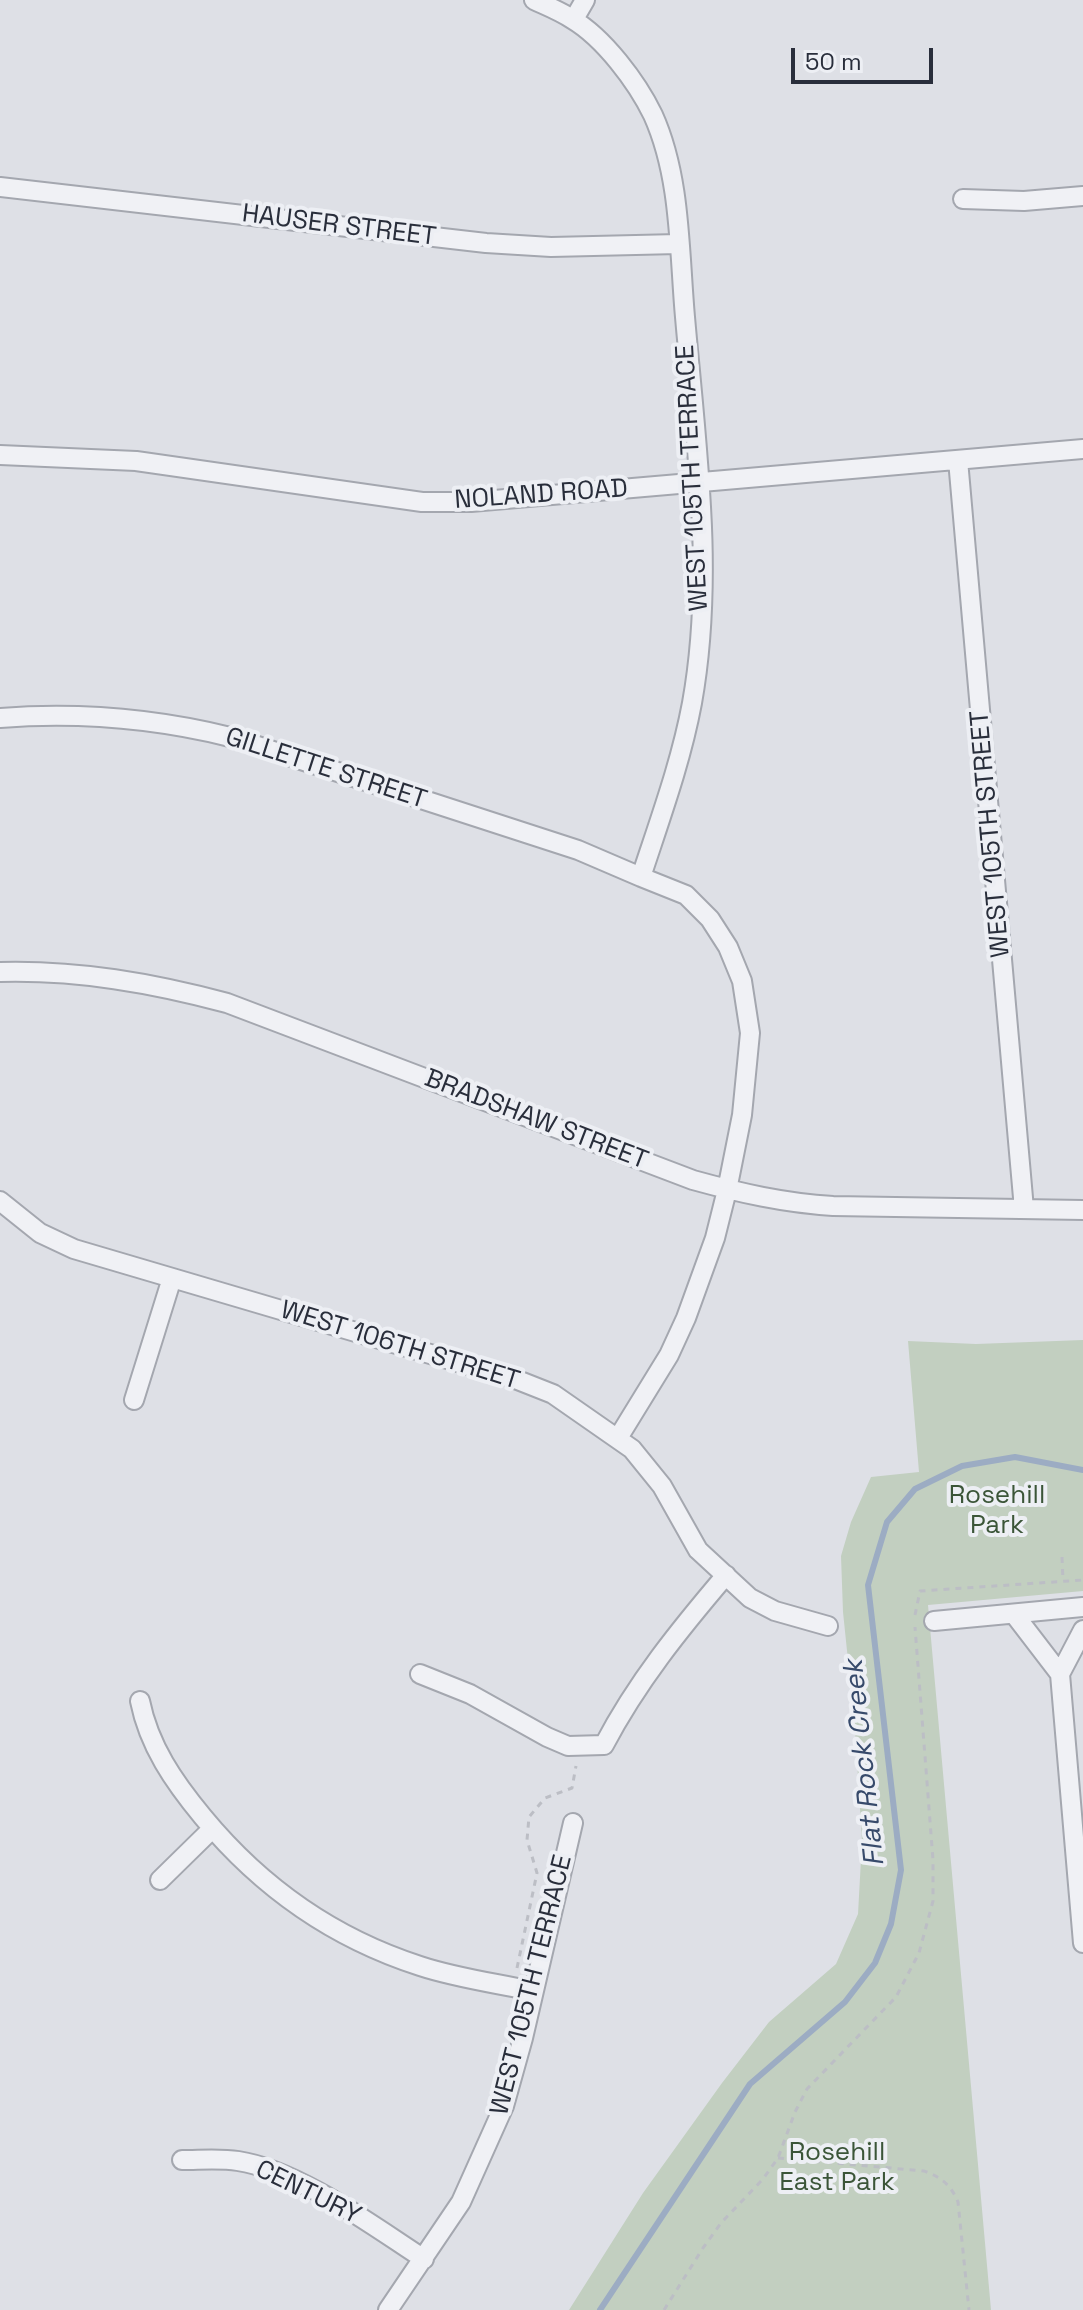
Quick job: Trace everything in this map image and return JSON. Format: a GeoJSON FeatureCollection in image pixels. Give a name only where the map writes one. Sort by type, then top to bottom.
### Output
{"type":"FeatureCollection","features":[{"type":"Feature","properties":{"kind":"street","name":"WEST 105TH TERRACE"},"geometry":{"type":"LineString","coordinates":[[534,0],[574,19],[620,65],[654,117],[672,175],[699,482],[703,560],[700,634],[692,703],[675,773],[641,877]]}},
{"type":"Feature","properties":{"kind":"street"},"geometry":{"type":"LineString","coordinates":[[574,19],[585,0]]}},
{"type":"Feature","properties":{"kind":"street","name":"HAUSER STREET"},"geometry":{"type":"LineString","coordinates":[[0,187],[486,243],[551,247],[678,244]]}},
{"type":"Feature","properties":{"kind":"street"},"geometry":{"type":"LineString","coordinates":[[963,199],[1024,201],[1083,196]]}},
{"type":"Feature","properties":{"kind":"street","name":"NOLAND ROAD"},"geometry":{"type":"LineString","coordinates":[[0,455],[136,461],[422,502],[471,502],[1083,449]]}},
{"type":"Feature","properties":{"kind":"street","name":"WEST 105TH STREET"},"geometry":{"type":"LineString","coordinates":[[958,460],[1024,1209]]}},
{"type":"Feature","properties":{"kind":"street","name":"GILLETTE STREET"},"geometry":{"type":"LineString","coordinates":[[0,718],[120,716],[177,724],[230,737],[578,850],[641,877]]}},
{"type":"Feature","properties":{"kind":"street"},"geometry":{"type":"LineString","coordinates":[[618,1438],[669,1355],[715,1238],[742,1115],[749,1057],[749,1022],[742,981],[728,947],[710,919],[686,895],[641,877]]}},
{"type":"Feature","properties":{"kind":"street","name":"BRADSHAW STREET"},"geometry":{"type":"LineString","coordinates":[[0,972],[98,975],[168,987],[227,1003],[693,1180],[727,1190],[793,1204],[1083,1210]]}},
{"type":"Feature","properties":{"kind":"street","name":"WEST 106TH STREET"},"geometry":{"type":"LineString","coordinates":[[0,1201],[24,1222],[56,1242],[515,1379],[553,1394],[618,1438],[648,1467],[698,1550],[750,1598],[775,1611],[828,1626]]}},
{"type":"Feature","properties":{"kind":"street"},"geometry":{"type":"LineString","coordinates":[[134,1400],[172,1278]]}},
{"type":"Feature","properties":{"kind":"street"},"geometry":{"type":"LineString","coordinates":[[420,1674],[470,1694],[568,1746],[604,1745],[638,1685],[726,1575]]}},
{"type":"Feature","properties":{"kind":"street"},"geometry":{"type":"LineString","coordinates":[[934,1621],[1083,1607]]}},
{"type":"Feature","properties":{"kind":"street"},"geometry":{"type":"LineString","coordinates":[[1014,1614],[1060,1674]]}},
{"type":"Feature","properties":{"kind":"street"},"geometry":{"type":"LineString","coordinates":[[1083,1630],[1060,1674],[1083,1943]]}},
{"type":"Feature","properties":{"kind":"street"},"geometry":{"type":"LineString","coordinates":[[140,1701],[154,1746],[186,1797],[246,1866],[277,1891],[321,1921],[375,1949],[420,1966],[532,1991]]}},
{"type":"Feature","properties":{"kind":"street","name":"WEST 105TH TERRACE"},"geometry":{"type":"LineString","coordinates":[[388,2310],[461,2202],[490,2141],[508,2092],[573,1823]]}},
{"type":"Feature","properties":{"kind":"street"},"geometry":{"type":"LineString","coordinates":[[160,1880],[212,1829]]}},
{"type":"Feature","properties":{"kind":"street","name":"CENTURY"},"geometry":{"type":"LineString","coordinates":[[182,2160],[237,2161],[271,2171],[341,2204],[424,2259]]}},
{"type":"Feature","properties":{"kind":"path"},"geometry":{"type":"LineString","coordinates":[[1062,1557],[1063,1582]]}},
{"type":"Feature","properties":{"kind":"path"},"geometry":{"type":"LineString","coordinates":[[664,2310],[721,2223],[763,2179],[778,2158],[807,2089],[896,1997],[909,1977],[928,1926],[933,1901],[933,1860],[915,1645],[915,1610],[920,1591],[1083,1580]]}},
{"type":"Feature","properties":{"kind":"path"},"geometry":{"type":"LineString","coordinates":[[517,1968],[537,1873],[527,1840],[528,1823],[534,1809],[545,1798],[572,1788],[577,1761]]}},
{"type":"Feature","properties":{"kind":"path"},"geometry":{"type":"LineString","coordinates":[[778,2158],[924,2171],[944,2181],[958,2202],[969,2310]]}},
{"type":"Feature","properties":{"kind":"green space","name":"Rosehill East Park"},"geometry":{"type":"Polygon","coordinates":[[[1083,1340],[1083,1591],[928,1605],[991,2310],[569,2310],[643,2193],[769,2022],[836,1964],[858,1914],[862,1841],[841,1556],[851,1522],[871,1477],[919,1472],[908,1341],[976,1344],[1083,1340]]]}},
{"type":"Feature","properties":{"kind":"waterway","name":"Flat Rock Creek"},"geometry":{"type":"LineString","coordinates":[[600,2310],[750,2084],[845,2002],[875,1963],[891,1924],[901,1870],[868,1585],[887,1522],[915,1489],[962,1466],[1015,1457],[1083,1470]]}},
{"type":"Feature","properties":{"kind":"park label","name":"Rosehill Park"},"geometry":{"type":"Point","coordinates":[997,1511]}}]}
